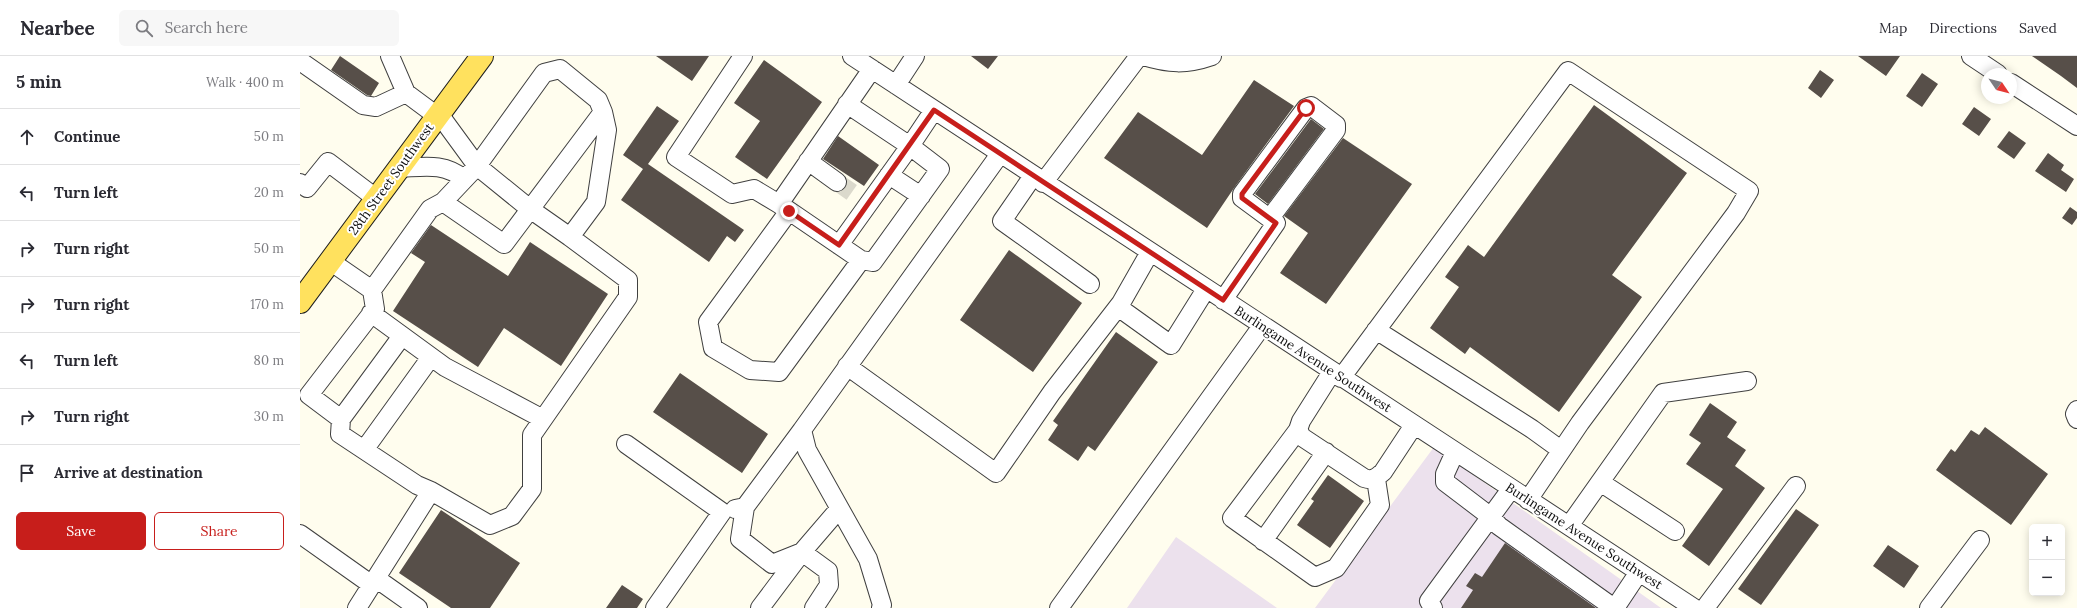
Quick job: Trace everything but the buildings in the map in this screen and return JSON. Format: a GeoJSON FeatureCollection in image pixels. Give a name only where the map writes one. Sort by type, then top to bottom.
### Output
{"type":"FeatureCollection","features":[{"type":"Feature","properties":{"kind":"main road","name":"28th Street Southwest"},"geometry":{"type":"LineString","coordinates":[[300,302],[482,56]]}},
{"type":"Feature","properties":{"kind":"street"},"geometry":{"type":"LineString","coordinates":[[390,56],[406,93],[438,115],[477,166],[530,210],[628,280],[628,297],[532,436],[532,489],[512,516],[490,525],[431,491],[417,485],[340,434],[341,419],[402,336]]}},
{"type":"Feature","properties":{"kind":"street"},"geometry":{"type":"LineString","coordinates":[[742,56],[676,157],[732,194],[754,189],[861,260],[873,262],[940,168],[847,104]]}},
{"type":"Feature","properties":{"kind":"street","name":"Burlingame Avenue Southwest"},"geometry":{"type":"LineString","coordinates":[[854,56],[1038,179],[1694,608]]}},
{"type":"Feature","properties":{"kind":"street"},"geometry":{"type":"LineString","coordinates":[[896,85],[915,56]]}},
{"type":"Feature","properties":{"kind":"street"},"geometry":{"type":"LineString","coordinates":[[1090,284],[1002,221],[1139,56]]}},
{"type":"Feature","properties":{"kind":"street"},"geometry":{"type":"LineString","coordinates":[[1143,56],[1166,63],[1196,62],[1212,56]]}},
{"type":"Feature","properties":{"kind":"street"},"geometry":{"type":"LineString","coordinates":[[1971,56],[1989,68]]}},
{"type":"Feature","properties":{"kind":"street"},"geometry":{"type":"LineString","coordinates":[[300,61],[363,105],[376,107],[406,93]]}},
{"type":"Feature","properties":{"kind":"street"},"geometry":{"type":"LineString","coordinates":[[341,419],[304,392],[374,309],[372,290],[430,209],[443,202],[477,166],[544,73],[560,69],[598,100],[603,112],[607,130],[596,202],[570,238]]}},
{"type":"Feature","properties":{"kind":"street"},"geometry":{"type":"LineString","coordinates":[[861,260],[779,372],[750,370],[713,348],[708,322],[784,208],[808,161],[872,69]]}},
{"type":"Feature","properties":{"kind":"street"},"geometry":{"type":"LineString","coordinates":[[1376,478],[1380,505],[1336,568],[1315,577],[1232,518],[1298,430],[1301,421],[1337,375],[1376,330],[1568,71],[1749,191],[1736,213],[1562,450],[1528,500]]}},
{"type":"Feature","properties":{"kind":"street"},"geometry":{"type":"LineString","coordinates":[[2017,87],[2077,126]]}},
{"type":"Feature","properties":{"kind":"street"},"geometry":{"type":"LineString","coordinates":[[1223,300],[1276,225],[1276,222],[1270,218],[1242,198],[1242,194],[1306,108],[1311,106],[1336,125],[1336,130],[1270,218]]}},
{"type":"Feature","properties":{"kind":"street"},"geometry":{"type":"LineString","coordinates":[[839,245],[863,200],[889,175],[934,110]]}},
{"type":"Feature","properties":{"kind":"street"},"geometry":{"type":"LineString","coordinates":[[443,202],[504,244],[603,112]]}},
{"type":"Feature","properties":{"kind":"street"},"geometry":{"type":"LineString","coordinates":[[802,552],[772,564],[740,538],[745,507],[1000,154]]}},
{"type":"Feature","properties":{"kind":"street"},"geometry":{"type":"LineString","coordinates":[[808,161],[837,182]]}},
{"type":"Feature","properties":{"kind":"street"},"geometry":{"type":"LineString","coordinates":[[302,190],[328,162],[377,199]]}},
{"type":"Feature","properties":{"kind":"street"},"geometry":{"type":"LineString","coordinates":[[399,168],[438,166],[457,173],[464,179]]}},
{"type":"Feature","properties":{"kind":"street"},"geometry":{"type":"LineString","coordinates":[[889,175],[921,196]]}},
{"type":"Feature","properties":{"kind":"street"},"geometry":{"type":"LineString","coordinates":[[847,366],[996,473],[1052,392],[1118,307],[1150,252]]}},
{"type":"Feature","properties":{"kind":"street"},"geometry":{"type":"LineString","coordinates":[[330,262],[372,290]]}},
{"type":"Feature","properties":{"kind":"street"},"geometry":{"type":"LineString","coordinates":[[1118,307],[1171,345],[1206,289]]}},
{"type":"Feature","properties":{"kind":"street"},"geometry":{"type":"LineString","coordinates":[[371,313],[445,367],[543,419]]}},
{"type":"Feature","properties":{"kind":"street"},"geometry":{"type":"LineString","coordinates":[[1059,608],[1262,326]]}},
{"type":"Feature","properties":{"kind":"street"},"geometry":{"type":"LineString","coordinates":[[1376,330],[1532,429],[1562,450]]}},
{"type":"Feature","properties":{"kind":"street"},"geometry":{"type":"LineString","coordinates":[[364,450],[431,357]]}},
{"type":"Feature","properties":{"kind":"street"},"geometry":{"type":"LineString","coordinates":[[1569,526],[1663,393],[1747,381]]}},
{"type":"Feature","properties":{"kind":"street"},"geometry":{"type":"LineString","coordinates":[[2077,410],[2075,414],[2077,419]]}},
{"type":"Feature","properties":{"kind":"street"},"geometry":{"type":"LineString","coordinates":[[1298,430],[1302,436],[1369,480],[1376,478],[1383,472],[1414,425]]}},
{"type":"Feature","properties":{"kind":"street"},"geometry":{"type":"LineString","coordinates":[[802,430],[807,450],[868,559],[882,605],[881,608]]}},
{"type":"Feature","properties":{"kind":"street"},"geometry":{"type":"LineString","coordinates":[[626,444],[722,512]]}},
{"type":"Feature","properties":{"kind":"street"},"geometry":{"type":"LineString","coordinates":[[1263,541],[1326,452]]}},
{"type":"Feature","properties":{"kind":"street"},"geometry":{"type":"LineString","coordinates":[[1455,452],[1445,474],[1445,482],[1491,517],[1500,526],[1615,608],[1639,572]]}},
{"type":"Feature","properties":{"kind":"street"},"geometry":{"type":"LineString","coordinates":[[1600,482],[1675,531]]}},
{"type":"Feature","properties":{"kind":"street"},"geometry":{"type":"LineString","coordinates":[[1705,608],[1796,486]]}},
{"type":"Feature","properties":{"kind":"street"},"geometry":{"type":"LineString","coordinates":[[1433,608],[1429,601],[1511,489]]}},
{"type":"Feature","properties":{"kind":"street"},"geometry":{"type":"LineString","coordinates":[[357,608],[431,491]]}},
{"type":"Feature","properties":{"kind":"street"},"geometry":{"type":"LineString","coordinates":[[655,608],[722,512],[745,507]]}},
{"type":"Feature","properties":{"kind":"street"},"geometry":{"type":"LineString","coordinates":[[760,608],[802,552],[839,509]]}},
{"type":"Feature","properties":{"kind":"street"},"geometry":{"type":"LineString","coordinates":[[300,534],[374,582],[418,608]]}},
{"type":"Feature","properties":{"kind":"street"},"geometry":{"type":"LineString","coordinates":[[1929,608],[1980,540]]}},
{"type":"Feature","properties":{"kind":"street"},"geometry":{"type":"LineString","coordinates":[[802,552],[828,571],[829,585],[814,608]]}},
{"type":"Feature","properties":{"kind":"shaded area"},"geometry":{"type":"Polygon","coordinates":[[[1434,447],[1661,608],[1315,608],[1434,447]]]}},
{"type":"Feature","properties":{"kind":"shaded area"},"geometry":{"type":"Polygon","coordinates":[[[1176,537],[1277,608],[1127,608],[1176,537]]]}},
{"type":"Feature","properties":{"kind":"tunnel"},"geometry":{"type":"LineString","coordinates":[[837,182],[857,196]]}},
{"type":"Feature","properties":{"kind":"route"},"geometry":{"type":"LineString","coordinates":[[789,211],[839,245],[934,110],[1223,300],[1276,225],[1276,222],[1242,198],[1242,194],[1306,108]]}}]}
